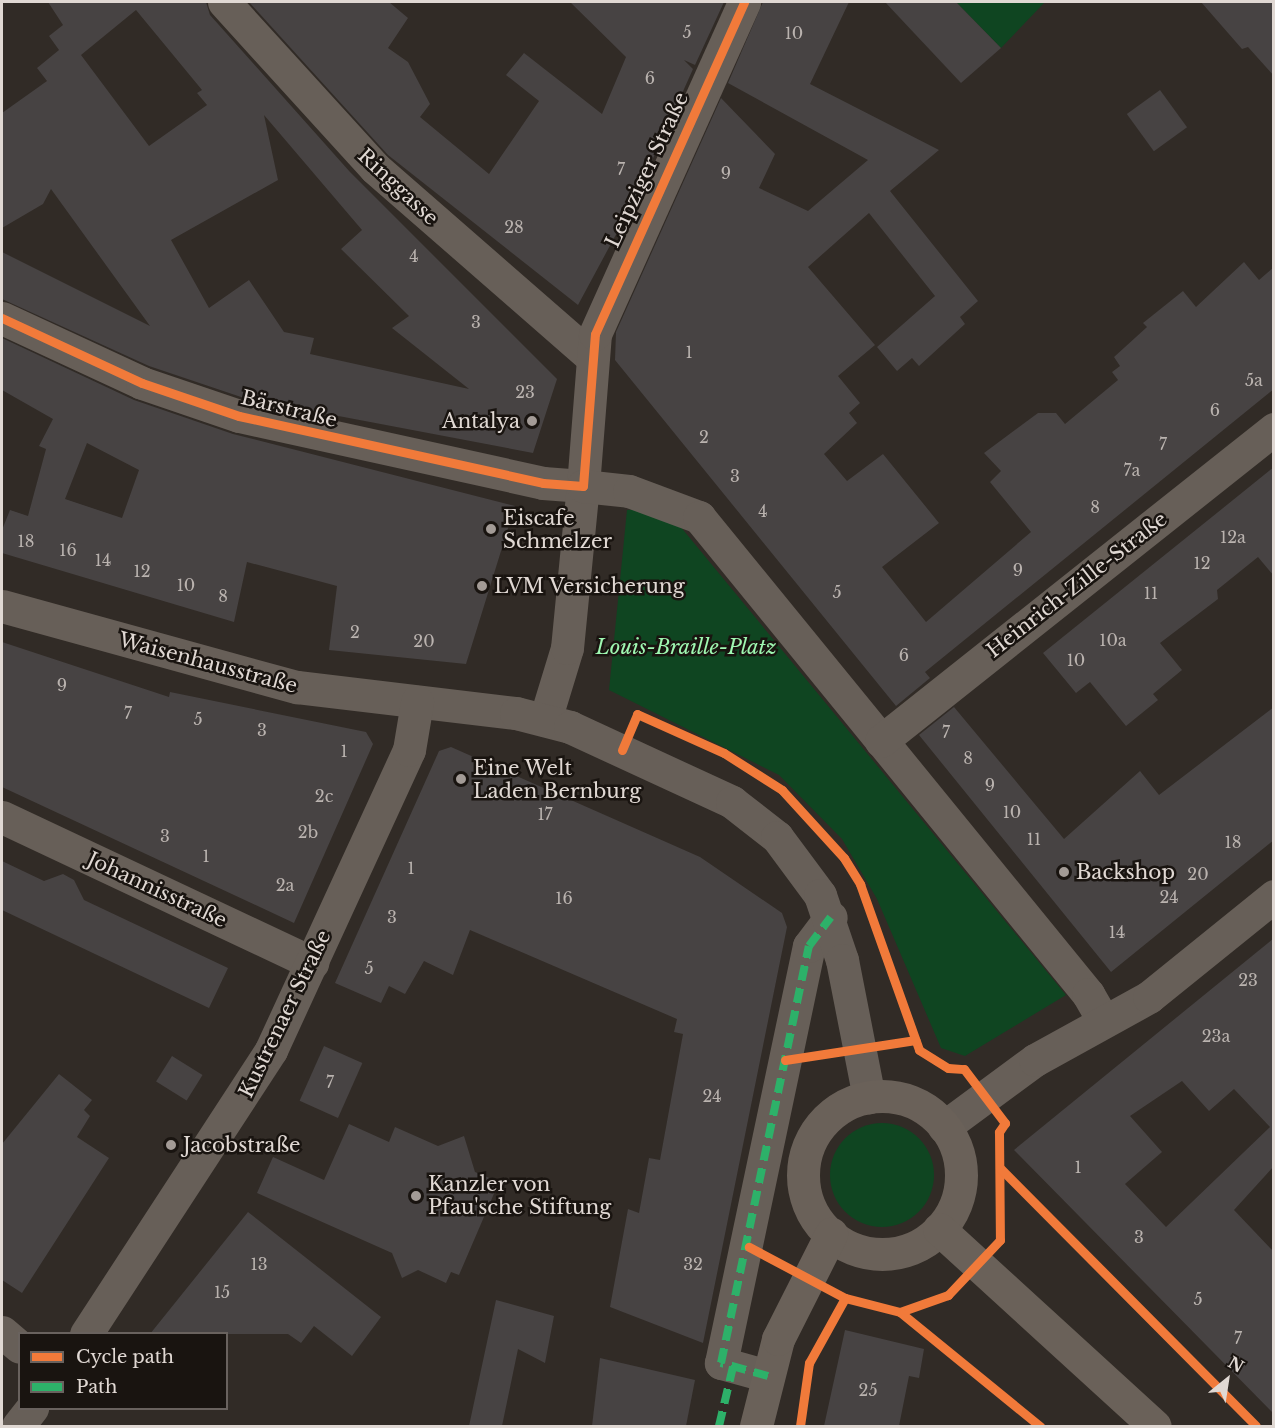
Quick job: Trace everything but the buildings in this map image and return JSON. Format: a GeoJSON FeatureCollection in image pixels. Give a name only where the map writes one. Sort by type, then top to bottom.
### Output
{"type":"FeatureCollection","features":[{"type":"Feature","properties":{"kind":"main road"},"geometry":{"type":"LineString","coordinates":[[869,1097],[910,1101],[944,1126],[956,1146],[961,1179],[952,1211],[939,1229],[909,1249],[886,1253],[851,1247],[831,1234],[807,1197],[807,1153],[829,1116],[869,1097]]}},
{"type":"Feature","properties":{"kind":"main road"},"geometry":{"type":"LineString","coordinates":[[939,1229],[1155,1426]]}},
{"type":"Feature","properties":{"kind":"main road"},"geometry":{"type":"LineString","coordinates":[[756,1426],[768,1376],[791,1305],[831,1234]]}},
{"type":"Feature","properties":{"kind":"street","name":"Ringgasse"},"geometry":{"type":"LineString","coordinates":[[224,2],[375,168],[589,356]]}},
{"type":"Feature","properties":{"kind":"street","name":"Leipziger Straße"},"geometry":{"type":"LineString","coordinates":[[589,356],[606,302],[744,2]]}},
{"type":"Feature","properties":{"kind":"street","name":"Bärstraße"},"geometry":{"type":"LineString","coordinates":[[2,318],[142,383],[239,416],[543,483],[583,486]]}},
{"type":"Feature","properties":{"kind":"street"},"geometry":{"type":"LineString","coordinates":[[545,720],[567,648],[583,486],[589,356]]}},
{"type":"Feature","properties":{"kind":"street","name":"Heinrich-Zille-Straße"},"geometry":{"type":"LineString","coordinates":[[882,741],[1274,429]]}},
{"type":"Feature","properties":{"kind":"street"},"geometry":{"type":"LineString","coordinates":[[583,486],[629,491],[699,517],[1088,994],[1103,1020]]}},
{"type":"Feature","properties":{"kind":"street","name":"Waisenhausstraße"},"geometry":{"type":"LineString","coordinates":[[2,606],[249,677],[417,702]]}},
{"type":"Feature","properties":{"kind":"street"},"geometry":{"type":"LineString","coordinates":[[417,702],[545,720],[698,784],[754,816],[796,859],[831,917],[869,1097]]}},
{"type":"Feature","properties":{"kind":"street","name":"Kustrenaer Straße"},"geometry":{"type":"LineString","coordinates":[[87,1332],[251,1088],[312,963],[409,750],[417,702]]}},
{"type":"Feature","properties":{"kind":"street","name":"Johannisstraße"},"geometry":{"type":"LineString","coordinates":[[2,817],[312,963]]}},
{"type":"Feature","properties":{"kind":"street"},"geometry":{"type":"LineString","coordinates":[[944,1126],[1008,1078],[1103,1020],[1149,997],[1274,896]]}},
{"type":"Feature","properties":{"kind":"street"},"geometry":{"type":"LineString","coordinates":[[768,1376],[721,1364],[809,946],[831,917]]}},
{"type":"Feature","properties":{"kind":"street"},"geometry":{"type":"LineString","coordinates":[[2,1332],[18,1345]]}},
{"type":"Feature","properties":{"kind":"street"},"geometry":{"type":"LineString","coordinates":[[18,1426],[30,1410]]}},
{"type":"Feature","properties":{"kind":"green space"},"geometry":{"type":"Polygon","coordinates":[[[956,2],[1045,2],[1001,48],[956,2]]]}},
{"type":"Feature","properties":{"kind":"green space","name":"Louis-Braille-Platz"},"geometry":{"type":"Polygon","coordinates":[[[646,509],[675,520],[1066,995],[965,1056],[941,1048],[877,899],[842,839],[779,775],[609,690],[627,510],[646,509]]]}},
{"type":"Feature","properties":{"kind":"green space"},"geometry":{"type":"Polygon","coordinates":[[[882,1123],[902,1127],[919,1138],[930,1155],[934,1175],[930,1195],[919,1212],[902,1223],[882,1227],[862,1223],[845,1212],[834,1195],[830,1175],[834,1155],[845,1138],[862,1127],[882,1123]]]}},
{"type":"Feature","properties":{"kind":"marked path"},"geometry":{"type":"LineString","coordinates":[[768,1376],[721,1363],[809,946],[831,917]]}},
{"type":"Feature","properties":{"kind":"marked path"},"geometry":{"type":"LineString","coordinates":[[719,1426],[733,1367]]}},
{"type":"Feature","properties":{"kind":"cycle path"},"geometry":{"type":"LineString","coordinates":[[2,318],[142,383],[239,416],[543,483],[583,486],[595,334],[744,2]]}},
{"type":"Feature","properties":{"kind":"cycle path"},"geometry":{"type":"LineString","coordinates":[[622,750],[637,714],[724,753],[782,790],[844,858],[860,884],[919,1050],[948,1068],[964,1069],[1005,1123],[999,1132],[1000,1240],[948,1295],[900,1312],[845,1298],[749,1247]]}},
{"type":"Feature","properties":{"kind":"cycle path"},"geometry":{"type":"LineString","coordinates":[[785,1060],[915,1040]]}},
{"type":"Feature","properties":{"kind":"cycle path"},"geometry":{"type":"LineString","coordinates":[[1000,1168],[1256,1426]]}},
{"type":"Feature","properties":{"kind":"cycle path"},"geometry":{"type":"LineString","coordinates":[[800,1426],[809,1363],[845,1298]]}},
{"type":"Feature","properties":{"kind":"cycle path"},"geometry":{"type":"LineString","coordinates":[[900,1312],[1040,1426]]}},
{"type":"Feature","properties":{"kind":"place","name":"Antalya"},"geometry":{"type":"Point","coordinates":[532,421]}},
{"type":"Feature","properties":{"kind":"place","name":"Eiscafe Schmelzer"},"geometry":{"type":"Point","coordinates":[491,529]}},
{"type":"Feature","properties":{"kind":"place","name":"LVM Versicherung"},"geometry":{"type":"Point","coordinates":[482,586]}},
{"type":"Feature","properties":{"kind":"place","name":"Eine Welt Laden Bernburg"},"geometry":{"type":"Point","coordinates":[461,779]}},
{"type":"Feature","properties":{"kind":"place","name":"Backshop"},"geometry":{"type":"Point","coordinates":[1064,872]}},
{"type":"Feature","properties":{"kind":"place","name":"Jacobstraße"},"geometry":{"type":"Point","coordinates":[171,1145]}},
{"type":"Feature","properties":{"kind":"place","name":"Kanzler von Pfau'sche Stiftung"},"geometry":{"type":"Point","coordinates":[416,1196]}}]}
